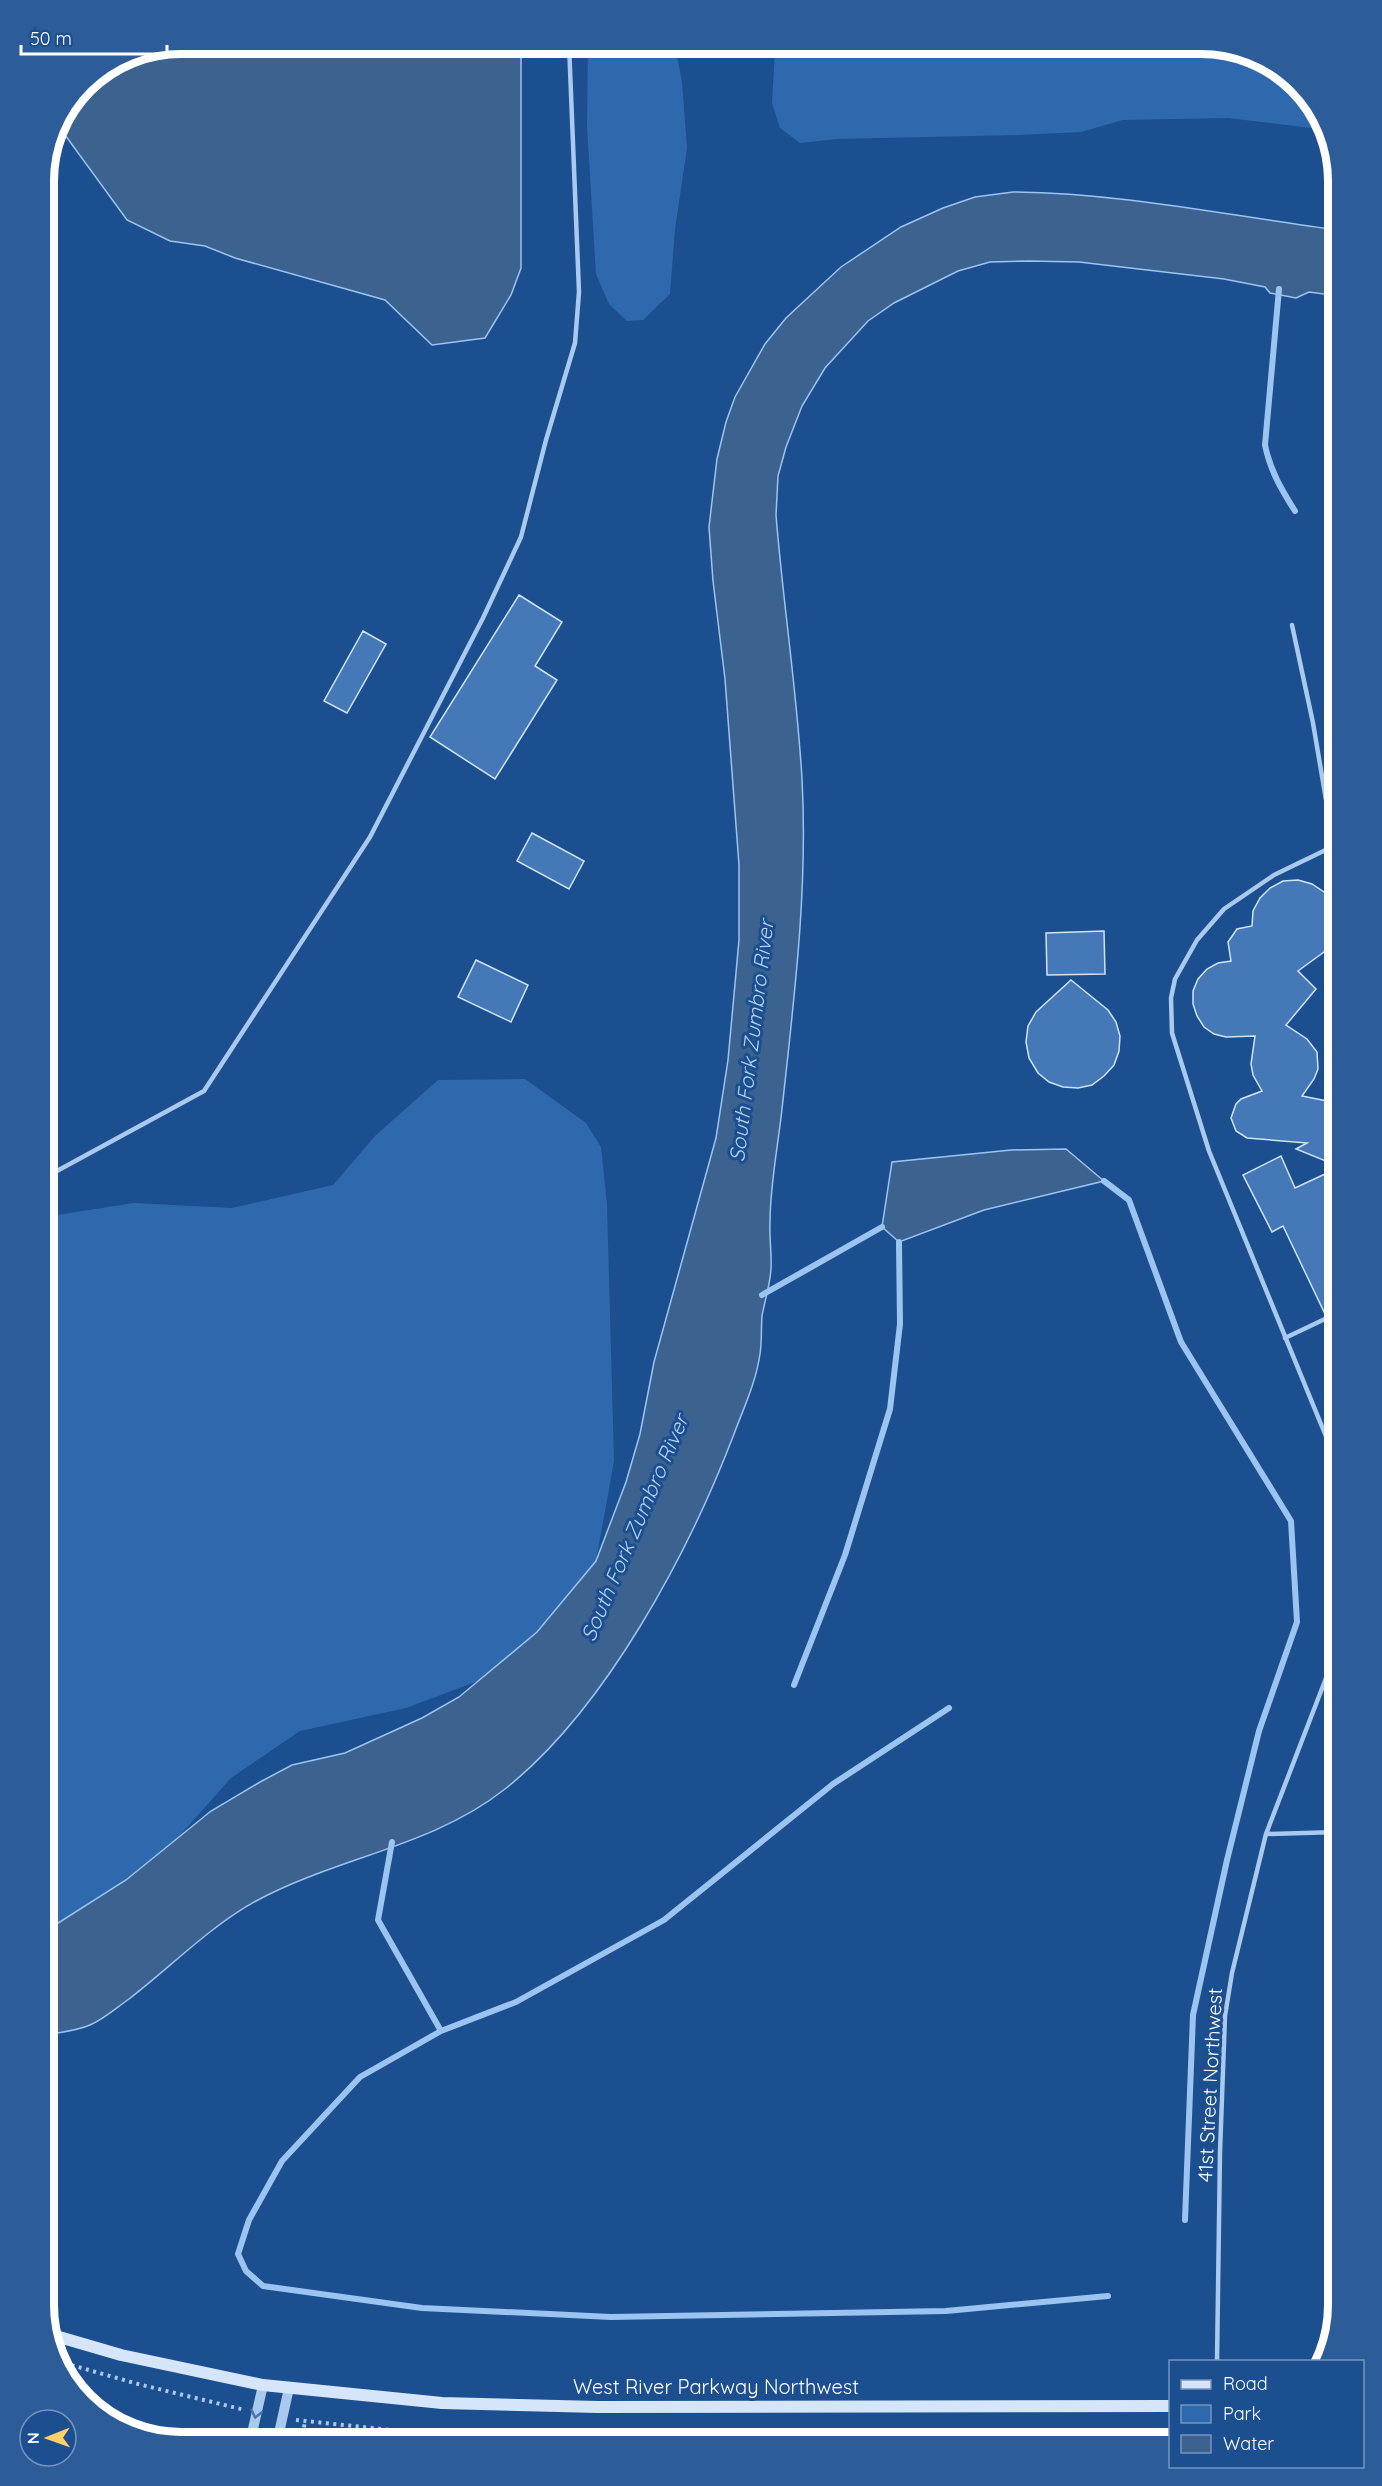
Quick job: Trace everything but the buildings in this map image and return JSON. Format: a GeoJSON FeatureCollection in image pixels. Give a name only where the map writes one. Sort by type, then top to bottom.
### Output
{"type":"FeatureCollection","features":[{"type":"Feature","properties":{"kind":"main road","name":"West River Parkway Northwest"},"geometry":{"type":"LineString","coordinates":[[58,2337],[121,2355],[263,2385],[442,2403],[598,2407],[1169,2406]]}},
{"type":"Feature","properties":{"kind":"street"},"geometry":{"type":"LineString","coordinates":[[252,2432],[263,2385]]}},
{"type":"Feature","properties":{"kind":"street"},"geometry":{"type":"LineString","coordinates":[[279,2432],[289,2388]]}},
{"type":"Feature","properties":{"kind":"lane"},"geometry":{"type":"LineString","coordinates":[[54,1173],[204,1090],[370,837],[483,618],[511,558],[520,537],[575,343],[579,292],[569,54]]}},
{"type":"Feature","properties":{"kind":"lane"},"geometry":{"type":"LineString","coordinates":[[1292,625],[1328,803]]}},
{"type":"Feature","properties":{"kind":"lane"},"geometry":{"type":"LineString","coordinates":[[1328,850],[1274,875],[1224,909],[1197,940],[1175,980],[1171,998],[1172,1033],[1209,1151],[1328,1441]]}},
{"type":"Feature","properties":{"kind":"lane"},"geometry":{"type":"LineString","coordinates":[[1285,1338],[1327,1318]]}},
{"type":"Feature","properties":{"kind":"lane","name":"41st Street Northwest"},"geometry":{"type":"LineString","coordinates":[[1217,2360],[1220,2152],[1225,2016],[1232,1973],[1266,1834],[1328,1673]]}},
{"type":"Feature","properties":{"kind":"lane"},"geometry":{"type":"LineString","coordinates":[[1266,1834],[1328,1832]]}},
{"type":"Feature","properties":{"kind":"path"},"geometry":{"type":"LineString","coordinates":[[69,2365],[138,2384],[256,2412]]}},
{"type":"Feature","properties":{"kind":"path"},"geometry":{"type":"LineString","coordinates":[[282,2417],[305,2422],[408,2432]]}},
{"type":"Feature","properties":{"kind":"path"},"geometry":{"type":"LineString","coordinates":[[303,2432],[305,2422]]}},
{"type":"Feature","properties":{"kind":"green space"},"geometry":{"type":"Polygon","coordinates":[[[588,54],[677,54],[682,82],[687,148],[675,229],[670,294],[643,320],[627,321],[609,304],[596,274],[587,127],[588,54]]]}},
{"type":"Feature","properties":{"kind":"green space"},"geometry":{"type":"Polygon","coordinates":[[[775,54],[1209,54],[1242,61],[1271,75],[1296,97],[1316,129],[1228,118],[1123,120],[1081,132],[837,139],[800,143],[780,128],[772,103],[775,54]]]}},
{"type":"Feature","properties":{"kind":"green space"},"geometry":{"type":"Polygon","coordinates":[[[525,1079],[586,1123],[601,1147],[607,1204],[614,1461],[596,1561],[521,1665],[406,1708],[300,1731],[231,1778],[175,1841],[126,1880],[97,1909],[54,1938],[54,1215],[134,1203],[232,1208],[333,1185],[375,1136],[438,1080],[525,1079]]]}},
{"type":"Feature","properties":{"kind":"water"},"geometry":{"type":"Polygon","coordinates":[[[181,54],[521,54],[521,268],[511,295],[485,338],[432,345],[385,300],[235,258],[205,246],[170,241],[127,220],[64,133],[75,111],[97,86],[111,75],[140,61],[157,56],[181,54]]]}},
{"type":"Feature","properties":{"kind":"water","name":"South Fork Zumbro River"},"geometry":{"type":"Polygon","coordinates":[[[1013,192],[1095,196],[1328,229],[1328,295],[1309,292],[1296,298],[1270,293],[1265,287],[1224,279],[1079,262],[990,262],[958,271],[894,303],[868,321],[825,368],[802,406],[786,447],[778,476],[776,515],[800,746],[803,862],[795,986],[771,1194],[769,1287],[762,1316],[760,1354],[753,1384],[715,1480],[693,1528],[640,1626],[610,1673],[542,1756],[505,1789],[477,1809],[447,1825],[319,1873],[256,1901],[222,1923],[100,2020],[79,2029],[54,2034],[54,1926],[126,1880],[211,1811],[260,1782],[292,1765],[345,1753],[422,1718],[459,1697],[537,1632],[596,1561],[626,1482],[640,1434],[654,1362],[716,1138],[728,1060],[739,940],[739,865],[725,679],[709,527],[717,459],[726,422],[735,397],[765,344],[786,318],[841,267],[901,227],[943,208],[975,197],[1013,192]]]}},
{"type":"Feature","properties":{"kind":"water"},"geometry":{"type":"Polygon","coordinates":[[[1066,1149],[1104,1181],[984,1210],[899,1242],[882,1227],[892,1162],[1011,1150],[1066,1149]]]}},
{"type":"Feature","properties":{"kind":"waterway"},"geometry":{"type":"LineString","coordinates":[[1279,289],[1265,445],[1277,479],[1295,511]]}},
{"type":"Feature","properties":{"kind":"waterway"},"geometry":{"type":"LineString","coordinates":[[1104,1181],[1129,1200],[1181,1342],[1291,1521],[1297,1622],[1259,1731],[1227,1860],[1193,2015],[1185,2220]]}},
{"type":"Feature","properties":{"kind":"waterway"},"geometry":{"type":"LineString","coordinates":[[762,1295],[882,1227]]}},
{"type":"Feature","properties":{"kind":"waterway"},"geometry":{"type":"LineString","coordinates":[[794,1685],[845,1555],[890,1409],[900,1324],[899,1242]]}},
{"type":"Feature","properties":{"kind":"waterway"},"geometry":{"type":"LineString","coordinates":[[949,1708],[833,1784],[664,1920],[516,2002],[441,2031],[360,2077],[282,2161],[249,2220],[238,2254],[246,2271],[263,2286],[422,2308],[611,2317],[946,2311],[1108,2296]]}},
{"type":"Feature","properties":{"kind":"waterway"},"geometry":{"type":"LineString","coordinates":[[392,1842],[378,1920],[441,2031]]}}]}
